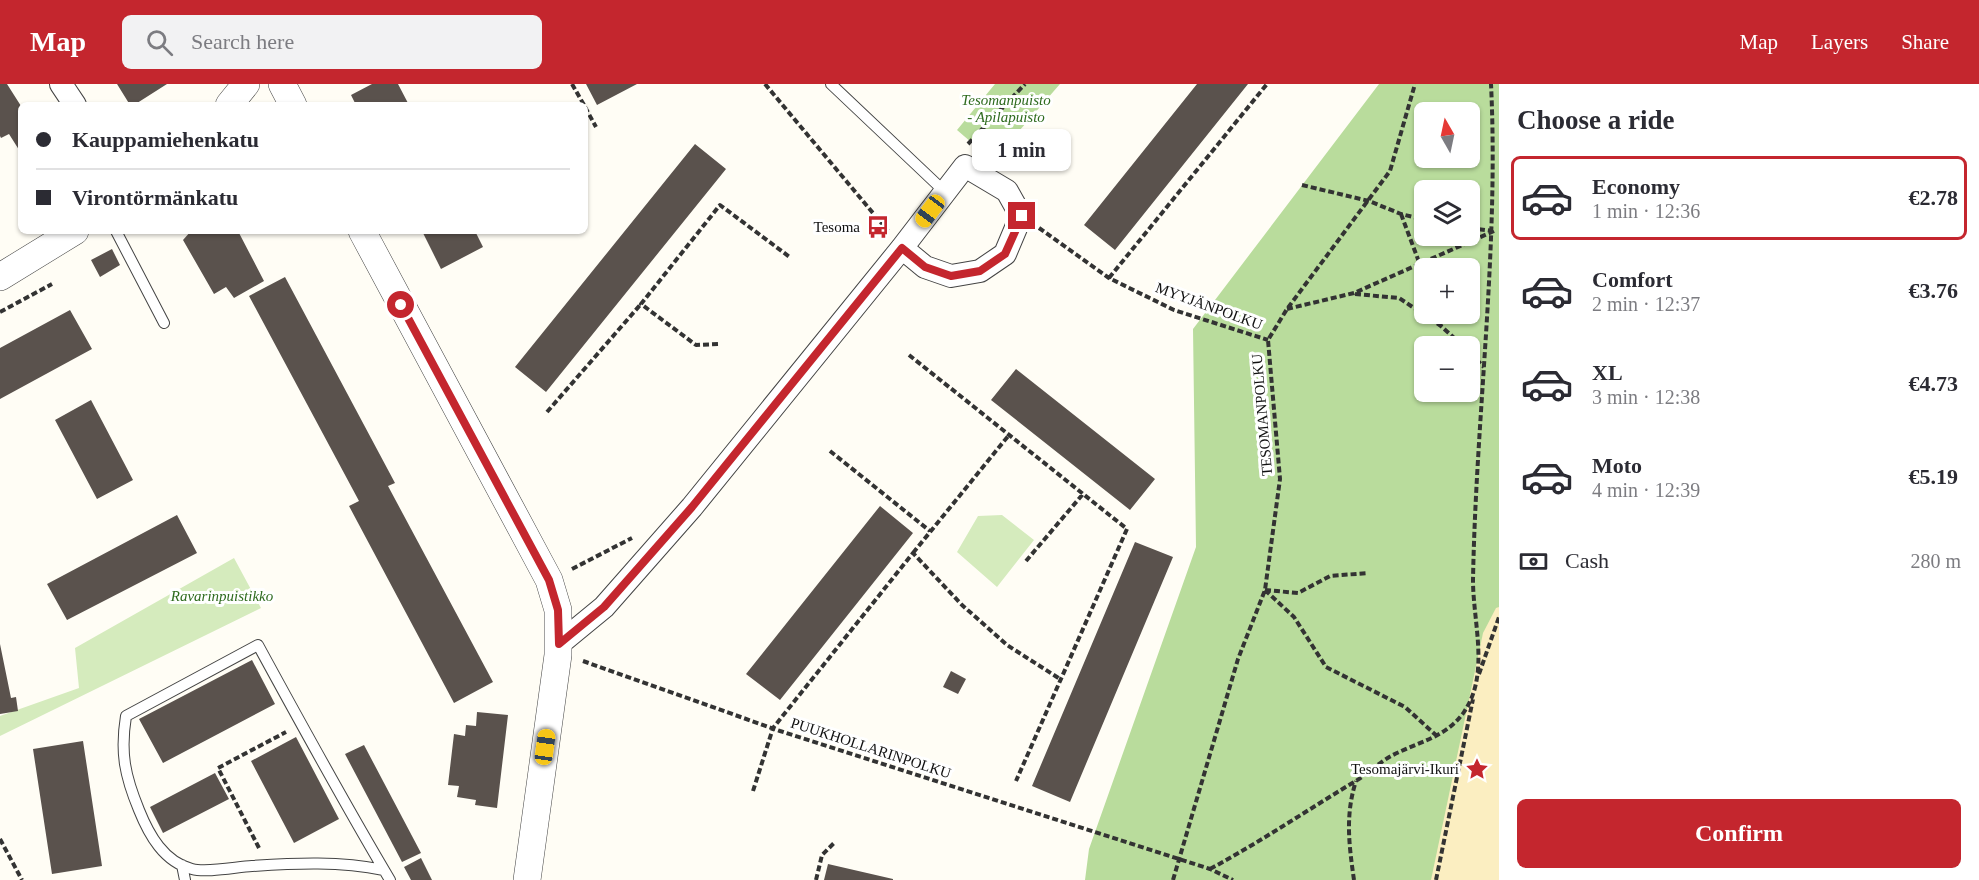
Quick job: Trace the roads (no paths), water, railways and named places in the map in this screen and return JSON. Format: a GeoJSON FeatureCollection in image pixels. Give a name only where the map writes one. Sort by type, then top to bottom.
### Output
{"type":"FeatureCollection","features":[{"type":"Feature","properties":{"kind":"street"},"geometry":{"type":"LineString","coordinates":[[61,84],[73,102]]}},
{"type":"Feature","properties":{"kind":"street"},"geometry":{"type":"LineString","coordinates":[[231,102],[246,84]]}},
{"type":"Feature","properties":{"kind":"street"},"geometry":{"type":"LineString","coordinates":[[282,84],[291,102]]}},
{"type":"Feature","properties":{"kind":"street"},"geometry":{"type":"LineString","coordinates":[[559,650],[604,607],[684,515],[902,248],[965,166],[1007,191],[1022,216],[1005,254],[980,271],[951,276],[925,267],[902,248]]}},
{"type":"Feature","properties":{"kind":"street"},"geometry":{"type":"LineString","coordinates":[[0,277],[70,234]]}},
{"type":"Feature","properties":{"kind":"street"},"geometry":{"type":"LineString","coordinates":[[364,234],[549,580],[558,610],[559,650],[527,880]]}},
{"type":"Feature","properties":{"kind":"lane"},"geometry":{"type":"LineString","coordinates":[[831,84],[945,192]]}},
{"type":"Feature","properties":{"kind":"lane"},"geometry":{"type":"LineString","coordinates":[[118,234],[164,323]]}},
{"type":"Feature","properties":{"kind":"lane"},"geometry":{"type":"LineString","coordinates":[[258,645],[387,875],[356,864],[312,862],[193,870],[168,858],[148,832],[131,790],[121,746],[126,716],[258,645]]}},
{"type":"Feature","properties":{"kind":"lane"},"geometry":{"type":"LineString","coordinates":[[182,865],[185,880]]}},
{"type":"Feature","properties":{"kind":"place","name":"Tesoma"},"geometry":{"type":"Point","coordinates":[878,227]}},
{"type":"Feature","properties":{"kind":"place","name":"Tesomajärvi-Ikuri"},"geometry":{"type":"Point","coordinates":[1477,769]}},
{"type":"Feature","properties":{"kind":"park label","name":"Tesomanpuisto - Apilapuisto"},"geometry":{"type":"Point","coordinates":[1006,108]}},
{"type":"Feature","properties":{"kind":"park label","name":"Ravarinpuistikko"},"geometry":{"type":"Point","coordinates":[222,596]}}]}
